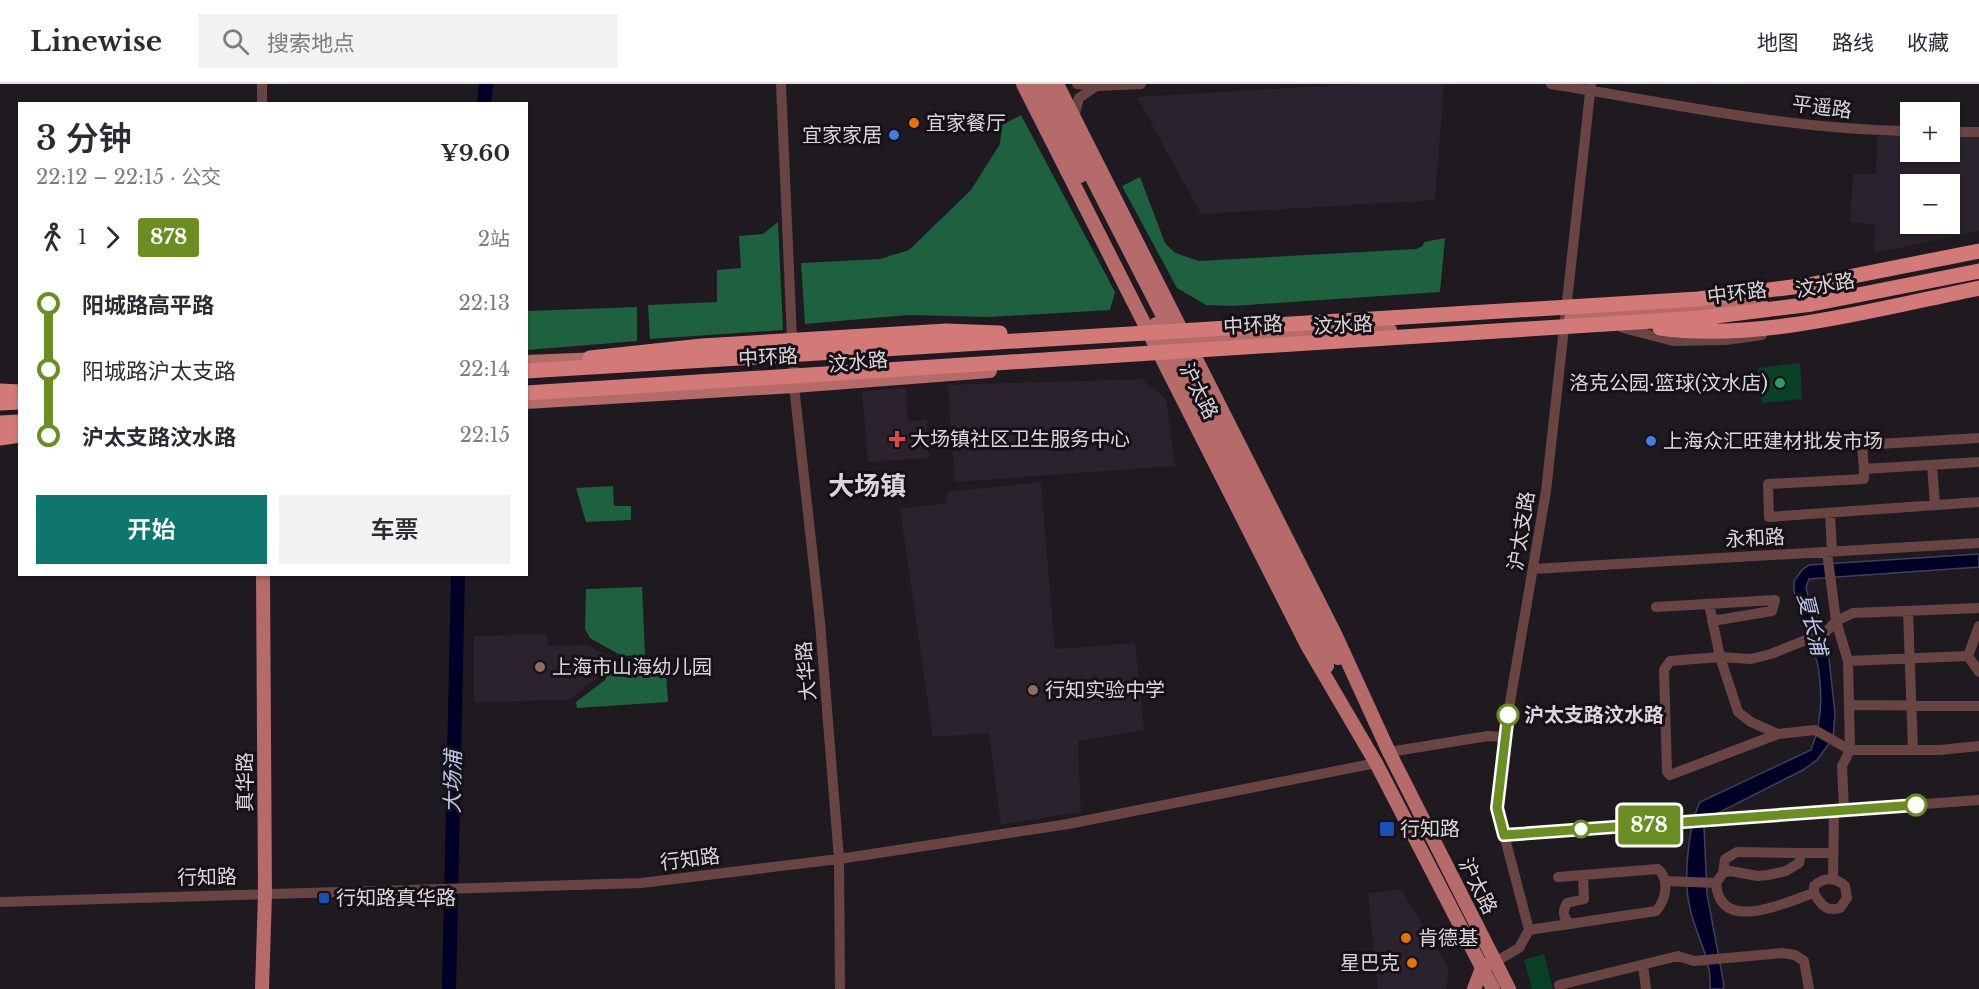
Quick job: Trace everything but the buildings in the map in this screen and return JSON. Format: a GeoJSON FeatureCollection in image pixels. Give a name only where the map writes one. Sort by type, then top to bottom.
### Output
{"type":"FeatureCollection","features":[{"type":"Feature","properties":{"kind":"highway","name":"中环路"},"geometry":{"type":"LineString","coordinates":[[528,366],[1698,298],[1808,285],[1979,249]]}},
{"type":"Feature","properties":{"kind":"highway","name":"中环路"},"geometry":{"type":"LineString","coordinates":[[528,393],[1700,318],[1812,304],[1979,271]]}},
{"type":"Feature","properties":{"kind":"highway"},"geometry":{"type":"LineString","coordinates":[[1645,326],[1680,331],[1721,331],[1835,316],[1979,288]]}},
{"type":"Feature","properties":{"kind":"highway"},"geometry":{"type":"LineString","coordinates":[[528,366],[638,351],[946,331],[1039,335]]}},
{"type":"Feature","properties":{"kind":"highway"},"geometry":{"type":"LineString","coordinates":[[0,391],[18,393]]}},
{"type":"Feature","properties":{"kind":"highway"},"geometry":{"type":"LineString","coordinates":[[0,403],[18,402]]}},
{"type":"Feature","properties":{"kind":"highway"},"geometry":{"type":"LineString","coordinates":[[0,425],[18,422]]}},
{"type":"Feature","properties":{"kind":"highway"},"geometry":{"type":"LineString","coordinates":[[0,438],[18,435]]}},
{"type":"Feature","properties":{"kind":"main road","name":"沪太路"},"geometry":{"type":"LineString","coordinates":[[1023,84],[1308,647],[1376,763],[1493,989]]}},
{"type":"Feature","properties":{"kind":"main road","name":"沪太路"},"geometry":{"type":"LineString","coordinates":[[1034,84],[1317,642],[1346,712]]}},
{"type":"Feature","properties":{"kind":"main road","name":"沪太路"},"geometry":{"type":"LineString","coordinates":[[1044,84],[1321,627],[1366,704]]}},
{"type":"Feature","properties":{"kind":"main road","name":"沪太路"},"geometry":{"type":"LineString","coordinates":[[1057,84],[1335,634],[1389,752],[1509,989]]}},
{"type":"Feature","properties":{"kind":"main road","name":"汶水路"},"geometry":{"type":"LineString","coordinates":[[528,366],[1148,329],[1188,340],[1329,346],[1392,342],[1764,287],[1979,249]]}},
{"type":"Feature","properties":{"kind":"main road","name":"汶水路"},"geometry":{"type":"LineString","coordinates":[[1188,340],[1293,336],[1564,317],[1801,292],[1979,258]]}},
{"type":"Feature","properties":{"kind":"main road","name":"汶水路"},"geometry":{"type":"LineString","coordinates":[[528,402],[794,387],[1160,357],[1188,340],[1710,308],[1798,300],[1979,265]]}},
{"type":"Feature","properties":{"kind":"main road","name":"汶水路"},"geometry":{"type":"LineString","coordinates":[[1564,317],[1623,328],[1682,324],[1812,308],[1979,276]]}},
{"type":"Feature","properties":{"kind":"main road"},"geometry":{"type":"LineString","coordinates":[[1872,286],[1903,291]]}},
{"type":"Feature","properties":{"kind":"main road"},"geometry":{"type":"LineString","coordinates":[[1682,324],[1710,308]]}},
{"type":"Feature","properties":{"kind":"main road"},"geometry":{"type":"LineString","coordinates":[[1392,342],[1421,328]]}},
{"type":"Feature","properties":{"kind":"main road"},"geometry":{"type":"LineString","coordinates":[[1293,336],[1329,346]]}},
{"type":"Feature","properties":{"kind":"main road"},"geometry":{"type":"LineString","coordinates":[[0,396],[18,393]]}},
{"type":"Feature","properties":{"kind":"main road"},"geometry":{"type":"LineString","coordinates":[[0,425],[18,427]]}},
{"type":"Feature","properties":{"kind":"main road","name":"真华路"},"geometry":{"type":"LineString","coordinates":[[262,989],[265,894],[263,576]]}},
{"type":"Feature","properties":{"kind":"main road"},"geometry":{"type":"LineString","coordinates":[[1474,989],[1482,968],[1495,962]]}},
{"type":"Feature","properties":{"kind":"street"},"geometry":{"type":"LineString","coordinates":[[262,84],[262,102]]}},
{"type":"Feature","properties":{"kind":"street","name":"大华路"},"geometry":{"type":"LineString","coordinates":[[781,84],[794,387],[820,622],[839,859],[840,989]]}},
{"type":"Feature","properties":{"kind":"street"},"geometry":{"type":"LineString","coordinates":[[1077,84],[1098,86],[1141,84]]}},
{"type":"Feature","properties":{"kind":"street","name":"平遥路"},"geometry":{"type":"LineString","coordinates":[[1551,84],[1591,88],[1840,128],[1900,131]]}},
{"type":"Feature","properties":{"kind":"street"},"geometry":{"type":"LineString","coordinates":[[1074,117],[1075,105],[1081,95],[1089,88],[1098,86]]}},
{"type":"Feature","properties":{"kind":"street","name":"沪太支路"},"geometry":{"type":"LineString","coordinates":[[1530,930],[1497,808],[1505,737],[1546,491],[1564,317],[1582,186],[1591,88]]}},
{"type":"Feature","properties":{"kind":"street"},"geometry":{"type":"LineString","coordinates":[[1960,132],[1979,132]]}},
{"type":"Feature","properties":{"kind":"street"},"geometry":{"type":"LineString","coordinates":[[1912,306],[1923,287]]}},
{"type":"Feature","properties":{"kind":"street"},"geometry":{"type":"LineString","coordinates":[[1623,328],[1673,341],[1726,340],[1979,293]]}},
{"type":"Feature","properties":{"kind":"street"},"geometry":{"type":"LineString","coordinates":[[1979,438],[1862,445],[1864,479],[1768,484],[1769,517],[1979,502]]}},
{"type":"Feature","properties":{"kind":"street"},"geometry":{"type":"LineString","coordinates":[[1864,469],[1979,462]]}},
{"type":"Feature","properties":{"kind":"street"},"geometry":{"type":"LineString","coordinates":[[1932,465],[1935,505]]}},
{"type":"Feature","properties":{"kind":"street"},"geometry":{"type":"LineString","coordinates":[[1830,513],[1831,580],[1836,621],[1848,661],[1850,750],[1842,766],[1833,853],[1833,879]]}},
{"type":"Feature","properties":{"kind":"street","name":"永和路"},"geometry":{"type":"LineString","coordinates":[[1533,569],[1829,555],[1979,543]]}},
{"type":"Feature","properties":{"kind":"street"},"geometry":{"type":"LineString","coordinates":[[1656,607],[1775,600],[1772,611],[1712,621]]}},
{"type":"Feature","properties":{"kind":"street"},"geometry":{"type":"LineString","coordinates":[[1709,604],[1720,657],[1738,712],[1751,722],[1778,734]]}},
{"type":"Feature","properties":{"kind":"street"},"geometry":{"type":"LineString","coordinates":[[1979,608],[1854,613],[1836,621],[1826,632],[1751,659],[1720,657],[1670,661],[1664,670],[1667,772],[1670,776],[1778,734],[1815,730],[1850,750],[1913,750],[1979,746]]}},
{"type":"Feature","properties":{"kind":"street"},"geometry":{"type":"LineString","coordinates":[[1908,611],[1913,750]]}},
{"type":"Feature","properties":{"kind":"street"},"geometry":{"type":"LineString","coordinates":[[1968,656],[1979,626]]}},
{"type":"Feature","properties":{"kind":"street"},"geometry":{"type":"LineString","coordinates":[[1848,661],[1968,656]]}},
{"type":"Feature","properties":{"kind":"street"},"geometry":{"type":"LineString","coordinates":[[1968,656],[1978,670]]}},
{"type":"Feature","properties":{"kind":"street"},"geometry":{"type":"LineString","coordinates":[[1849,705],[1979,706]]}},
{"type":"Feature","properties":{"kind":"street"},"geometry":{"type":"LineString","coordinates":[[1389,752],[1488,736],[1505,737]]}},
{"type":"Feature","properties":{"kind":"street","name":"行知路"},"geometry":{"type":"LineString","coordinates":[[0,902],[641,883],[839,859],[1137,813],[1376,763]]}},
{"type":"Feature","properties":{"kind":"street"},"geometry":{"type":"LineString","coordinates":[[1504,835],[1979,800]]}},
{"type":"Feature","properties":{"kind":"street"},"geometry":{"type":"LineString","coordinates":[[1723,873],[1725,860],[1737,852],[1833,853]]}},
{"type":"Feature","properties":{"kind":"street"},"geometry":{"type":"LineString","coordinates":[[1665,881],[1713,883],[1723,873],[1730,871],[1758,876],[1776,873],[1795,867],[1799,863],[1801,853]]}},
{"type":"Feature","properties":{"kind":"street"},"geometry":{"type":"LineString","coordinates":[[1495,962],[1520,948],[1530,930],[1656,911],[1663,899],[1665,881],[1659,863],[1558,877]]}},
{"type":"Feature","properties":{"kind":"street"},"geometry":{"type":"LineString","coordinates":[[1570,924],[1564,915],[1564,909],[1567,903],[1584,899],[1583,875]]}},
{"type":"Feature","properties":{"kind":"street"},"geometry":{"type":"LineString","coordinates":[[1833,879],[1845,886],[1847,892],[1845,903],[1840,908],[1826,908],[1815,893],[1814,886],[1819,881],[1833,879]]}},
{"type":"Feature","properties":{"kind":"street"},"geometry":{"type":"LineString","coordinates":[[1713,883],[1725,908],[1734,912],[1775,907],[1815,893]]}},
{"type":"Feature","properties":{"kind":"street"},"geometry":{"type":"LineString","coordinates":[[1559,985],[1678,956],[1694,961],[1782,952],[1795,955],[1804,961],[1809,989]]}},
{"type":"Feature","properties":{"kind":"street"},"geometry":{"type":"LineString","coordinates":[[1643,965],[1646,989]]}},
{"type":"Feature","properties":{"kind":"shaded area"},"geometry":{"type":"Polygon","coordinates":[[[1359,84],[1444,84],[1435,200],[1201,214],[1137,97],[1359,84]]]}},
{"type":"Feature","properties":{"kind":"shaded area"},"geometry":{"type":"Polygon","coordinates":[[[1877,136],[1900,137],[1900,162],[1960,162],[1960,137],[1979,137],[1979,231],[1874,253],[1875,225],[1850,221],[1853,174],[1876,174],[1877,136]]]}},
{"type":"Feature","properties":{"kind":"shaded area"},"geometry":{"type":"Polygon","coordinates":[[[1142,379],[1166,399],[1175,466],[955,482],[948,385],[1142,379]]]}},
{"type":"Feature","properties":{"kind":"shaded area","name":"大场镇社区卫生服务中心"},"geometry":{"type":"Polygon","coordinates":[[[906,388],[908,421],[927,420],[929,458],[868,462],[862,391],[906,388]]]}},
{"type":"Feature","properties":{"kind":"shaded area","name":"行知实验中学"},"geometry":{"type":"Polygon","coordinates":[[[1041,482],[1055,649],[1135,643],[1144,730],[1078,741],[1081,812],[1001,825],[989,733],[933,737],[900,509],[946,503],[947,492],[1041,482]]]}},
{"type":"Feature","properties":{"kind":"shaded area","name":"上海市山海幼儿园"},"geometry":{"type":"Polygon","coordinates":[[[547,634],[548,646],[587,645],[611,657],[599,677],[568,700],[474,702],[474,636],[547,634]]]}},
{"type":"Feature","properties":{"kind":"shaded area"},"geometry":{"type":"Polygon","coordinates":[[[1401,889],[1449,969],[1446,989],[1378,989],[1368,893],[1401,889]]]}},
{"type":"Feature","properties":{"kind":"green space"},"geometry":{"type":"Polygon","coordinates":[[[1021,115],[1115,292],[1110,310],[989,317],[908,315],[805,324],[801,263],[880,259],[909,250],[971,190],[1000,144],[1002,125],[1021,115]]]}},
{"type":"Feature","properties":{"kind":"green space"},"geometry":{"type":"Polygon","coordinates":[[[1140,177],[1165,243],[1175,253],[1199,261],[1416,249],[1423,246],[1424,242],[1445,238],[1440,292],[1233,306],[1206,305],[1177,288],[1122,186],[1140,177]]]}},
{"type":"Feature","properties":{"kind":"green space"},"geometry":{"type":"Polygon","coordinates":[[[778,222],[783,330],[650,339],[648,305],[717,302],[717,270],[741,268],[739,236],[763,234],[778,222]]]}},
{"type":"Feature","properties":{"kind":"green space"},"geometry":{"type":"Polygon","coordinates":[[[637,307],[637,341],[528,350],[528,311],[637,307]]]}},
{"type":"Feature","properties":{"kind":"green space","name":"洛克公园·篮球(汶水店)"},"geometry":{"type":"Polygon","coordinates":[[[1800,363],[1802,399],[1762,403],[1758,368],[1800,363]]]}},
{"type":"Feature","properties":{"kind":"green space"},"geometry":{"type":"Polygon","coordinates":[[[613,486],[614,506],[631,506],[631,520],[586,522],[576,488],[613,486]]]}},
{"type":"Feature","properties":{"kind":"green space"},"geometry":{"type":"Polygon","coordinates":[[[642,587],[645,655],[622,656],[590,638],[585,629],[586,589],[642,587]]]}},
{"type":"Feature","properties":{"kind":"green space"},"geometry":{"type":"Polygon","coordinates":[[[658,657],[659,673],[666,674],[668,702],[577,708],[576,702],[605,680],[615,660],[658,657]]]}},
{"type":"Feature","properties":{"kind":"green space"},"geometry":{"type":"Polygon","coordinates":[[[1544,954],[1553,989],[1532,989],[1524,960],[1544,954]]]}},
{"type":"Feature","properties":{"kind":"water","name":"夏长浦"},"geometry":{"type":"Polygon","coordinates":[[[1979,554],[1979,567],[1809,579],[1806,587],[1808,596],[1827,640],[1835,714],[1833,738],[1817,760],[1803,770],[1710,817],[1704,826],[1707,894],[1724,985],[1723,989],[1710,989],[1709,968],[1692,918],[1687,883],[1692,826],[1700,802],[1811,750],[1817,730],[1821,698],[1818,666],[1813,644],[1803,624],[1794,590],[1794,581],[1809,565],[1979,554]]]}},
{"type":"Feature","properties":{"kind":"waterway","name":"大场浦"},"geometry":{"type":"LineString","coordinates":[[484,102],[486,84]]}},
{"type":"Feature","properties":{"kind":"waterway","name":"大场浦"},"geometry":{"type":"LineString","coordinates":[[449,989],[458,576]]}},
{"type":"Feature","properties":{"kind":"bus line","name":"878"},"geometry":{"type":"LineString","coordinates":[[1508,715],[1497,808],[1504,835],[1916,805]]}},
{"type":"Feature","properties":{"kind":"place","name":"宜家餐厅"},"geometry":{"type":"Point","coordinates":[914,123]}},
{"type":"Feature","properties":{"kind":"place","name":"宜家家居"},"geometry":{"type":"Point","coordinates":[894,135]}},
{"type":"Feature","properties":{"kind":"place","name":"洛克公园·篮球(汶水店)"},"geometry":{"type":"Point","coordinates":[1780,383]}},
{"type":"Feature","properties":{"kind":"place","name":"大场镇社区卫生服务中心"},"geometry":{"type":"Point","coordinates":[897,439]}},
{"type":"Feature","properties":{"kind":"place","name":"上海众汇旺建材批发市场"},"geometry":{"type":"Point","coordinates":[1651,441]}},
{"type":"Feature","properties":{"kind":"place","name":"上海市山海幼儿园"},"geometry":{"type":"Point","coordinates":[540,667]}},
{"type":"Feature","properties":{"kind":"place","name":"行知实验中学"},"geometry":{"type":"Point","coordinates":[1033,690]}},
{"type":"Feature","properties":{"kind":"place","name":"沪太支路汶水路"},"geometry":{"type":"Point","coordinates":[1508,715]}},
{"type":"Feature","properties":{"kind":"place","name":"行知路"},"geometry":{"type":"Point","coordinates":[1387,829]}},
{"type":"Feature","properties":{"kind":"place","name":"行知路真华路"},"geometry":{"type":"Point","coordinates":[324,898]}},
{"type":"Feature","properties":{"kind":"place","name":"肯德基"},"geometry":{"type":"Point","coordinates":[1406,938]}},
{"type":"Feature","properties":{"kind":"place","name":"星巴克"},"geometry":{"type":"Point","coordinates":[1412,963]}},
{"type":"Feature","properties":{"kind":"district","name":"大场镇"},"geometry":{"type":"Point","coordinates":[867,486]}}]}
